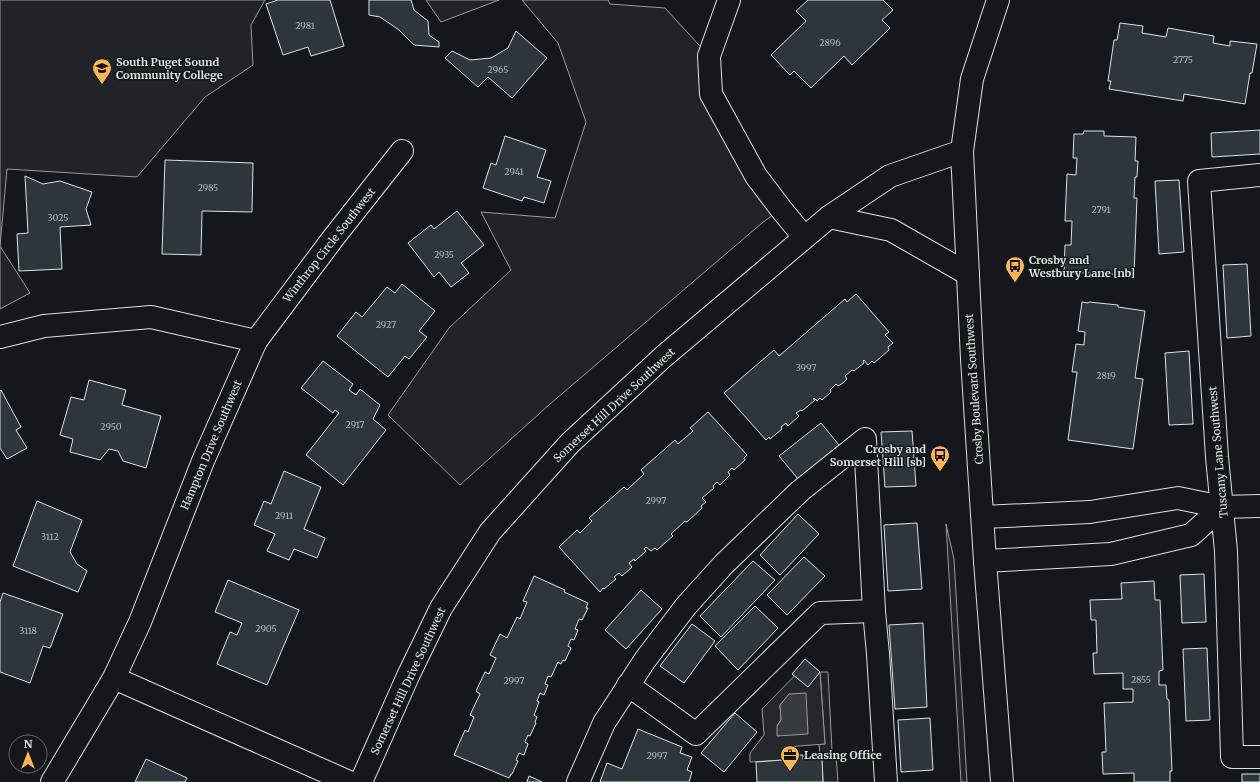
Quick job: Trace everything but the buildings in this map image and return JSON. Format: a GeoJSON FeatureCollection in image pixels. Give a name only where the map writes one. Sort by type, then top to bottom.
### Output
{"type":"FeatureCollection","features":[{"type":"Feature","properties":{"kind":"street"},"geometry":{"type":"LineString","coordinates":[[729,0],[709,56],[711,94],[756,176],[780,209],[804,237]]}},
{"type":"Feature","properties":{"kind":"street","name":"Crosby Boulevard Southwest"},"geometry":{"type":"LineString","coordinates":[[998,0],[972,79],[962,151],[972,359],[985,562],[1002,782]]}},
{"type":"Feature","properties":{"kind":"street","name":"Winthrop Circle Southwest"},"geometry":{"type":"LineString","coordinates":[[256,341],[334,236],[402,151]]}},
{"type":"Feature","properties":{"kind":"street","name":"Somerset Hill Drive Southwest"},"geometry":{"type":"LineString","coordinates":[[361,782],[408,676],[441,608],[490,532],[570,443],[663,357],[829,217],[890,176],[962,151]]}},
{"type":"Feature","properties":{"kind":"street","name":"Tuscany Lane Southwest"},"geometry":{"type":"LineString","coordinates":[[1260,175],[1199,181],[1217,457],[1226,551],[1232,757],[1260,757]]}},
{"type":"Feature","properties":{"kind":"street"},"geometry":{"type":"LineString","coordinates":[[829,217],[891,230],[968,274]]}},
{"type":"Feature","properties":{"kind":"street"},"geometry":{"type":"LineString","coordinates":[[0,338],[44,326],[151,317],[256,341]]}},
{"type":"Feature","properties":{"kind":"street","name":"Hampton Drive Southwest"},"geometry":{"type":"LineString","coordinates":[[52,782],[114,678],[140,622],[203,461],[256,341]]}},
{"type":"Feature","properties":{"kind":"street"},"geometry":{"type":"LineString","coordinates":[[578,782],[604,723],[645,660],[686,606],[724,564],[800,491],[865,439],[874,611],[886,782]]}},
{"type":"Feature","properties":{"kind":"street"},"geometry":{"type":"LineString","coordinates":[[983,517],[1090,512],[1178,498],[1222,507],[1260,506]]}},
{"type":"Feature","properties":{"kind":"street"},"geometry":{"type":"LineString","coordinates":[[985,562],[1111,554],[1191,535],[1222,507]]}},
{"type":"Feature","properties":{"kind":"street"},"geometry":{"type":"LineString","coordinates":[[628,685],[696,734],[820,613],[874,611]]}},
{"type":"Feature","properties":{"kind":"street"},"geometry":{"type":"LineString","coordinates":[[114,678],[349,782]]}},
{"type":"Feature","properties":{"kind":"shaded area","name":"South Puget Sound Community College"},"geometry":{"type":"Polygon","coordinates":[[[0,0],[265,0],[251,25],[253,65],[205,97],[137,177],[7,169],[0,246],[0,0]]]}},
{"type":"Feature","properties":{"kind":"shaded area"},"geometry":{"type":"Polygon","coordinates":[[[426,0],[499,0],[441,22],[426,0]]]}},
{"type":"Feature","properties":{"kind":"shaded area"},"geometry":{"type":"Polygon","coordinates":[[[522,0],[608,0],[610,4],[665,8],[709,56],[711,94],[781,209],[762,223],[550,404],[460,485],[388,415],[449,328],[511,270],[481,212],[555,218],[586,122],[558,43],[522,0]]]}},
{"type":"Feature","properties":{"kind":"shaded area"},"geometry":{"type":"Polygon","coordinates":[[[0,246],[30,293],[0,309],[0,246]]]}},
{"type":"Feature","properties":{"kind":"shaded area"},"geometry":{"type":"Polygon","coordinates":[[[946,524],[954,559],[967,782],[961,782],[946,524]]]}},
{"type":"Feature","properties":{"kind":"shaded area"},"geometry":{"type":"Polygon","coordinates":[[[808,662],[820,672],[825,744],[785,747],[785,756],[783,757],[783,760],[750,762],[750,753],[764,735],[762,709],[808,662]],[[806,694],[789,695],[780,705],[781,720],[777,726],[806,694]]]}},
{"type":"Feature","properties":{"kind":"shaded area"},"geometry":{"type":"Polygon","coordinates":[[[820,672],[828,672],[832,751],[836,755],[838,782],[823,782],[822,759],[820,758],[819,744],[825,744],[820,672]]]}},
{"type":"Feature","properties":{"kind":"shaded area"},"geometry":{"type":"Polygon","coordinates":[[[806,693],[808,734],[777,736],[777,726],[781,720],[780,705],[789,694],[806,693]]]}},
{"type":"Feature","properties":{"kind":"place","name":"South Puget Sound Community College"},"geometry":{"type":"Point","coordinates":[102,85]}},
{"type":"Feature","properties":{"kind":"place","name":"Crosby and Westbury Lane [nb]"},"geometry":{"type":"Point","coordinates":[1015,283]}},
{"type":"Feature","properties":{"kind":"place","name":"Crosby and Somerset Hill [sb]"},"geometry":{"type":"Point","coordinates":[940,472]}},
{"type":"Feature","properties":{"kind":"place","name":"Leasing Office"},"geometry":{"type":"Point","coordinates":[790,772]}}]}
